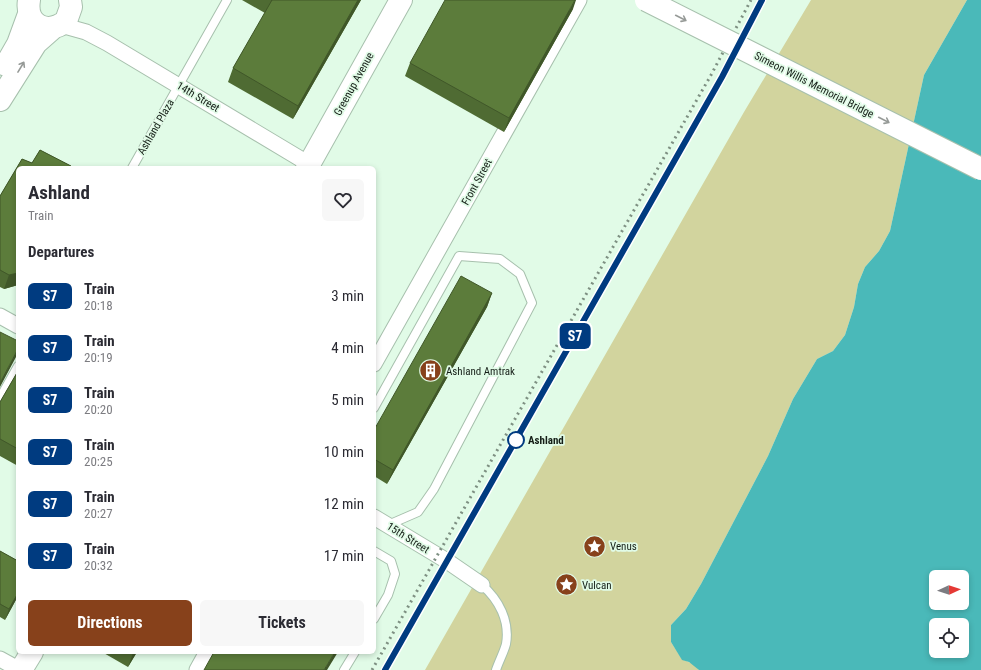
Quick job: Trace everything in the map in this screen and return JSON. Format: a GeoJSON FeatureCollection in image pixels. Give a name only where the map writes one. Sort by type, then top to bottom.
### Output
{"type":"FeatureCollection","features":[{"type":"Feature","properties":{"kind":"main road","name":"Greenup Avenue"},"geometry":{"type":"LineString","coordinates":[[308,166],[401,0]]}},
{"type":"Feature","properties":{"kind":"main road","name":"Simeon Willis Memorial Bridge"},"geometry":{"type":"LineString","coordinates":[[646,0],[981,169]]}},
{"type":"Feature","properties":{"kind":"main road"},"geometry":{"type":"LineString","coordinates":[[29,7],[38,25],[63,16]]}},
{"type":"Feature","properties":{"kind":"main road"},"geometry":{"type":"LineString","coordinates":[[0,74],[18,44],[29,7]]}},
{"type":"Feature","properties":{"kind":"main road"},"geometry":{"type":"LineString","coordinates":[[0,100],[36,43],[63,16]]}},
{"type":"Feature","properties":{"kind":"main road"},"geometry":{"type":"LineString","coordinates":[[21,670],[31,654]]}},
{"type":"Feature","properties":{"kind":"street","name":"Front Street"},"geometry":{"type":"LineString","coordinates":[[376,360],[580,0]]}},
{"type":"Feature","properties":{"kind":"street","name":"14th Street"},"geometry":{"type":"LineString","coordinates":[[63,16],[86,32],[180,86],[308,166]]}},
{"type":"Feature","properties":{"kind":"street"},"geometry":{"type":"LineString","coordinates":[[0,316],[16,325]]}},
{"type":"Feature","properties":{"kind":"street","name":"15th Street"},"geometry":{"type":"LineString","coordinates":[[376,518],[482,586]]}},
{"type":"Feature","properties":{"kind":"street"},"geometry":{"type":"LineString","coordinates":[[197,670],[206,654]]}},
{"type":"Feature","properties":{"kind":"street"},"geometry":{"type":"LineString","coordinates":[[0,659],[21,670]]}},
{"type":"Feature","properties":{"kind":"lane","name":"Ashland Plaza"},"geometry":{"type":"LineString","coordinates":[[133,166],[180,86],[227,0]]}},
{"type":"Feature","properties":{"kind":"lane"},"geometry":{"type":"LineString","coordinates":[[376,404],[459,256],[500,259],[520,274],[532,303],[438,482],[418,512],[388,525]]}},
{"type":"Feature","properties":{"kind":"lane"},"geometry":{"type":"LineString","coordinates":[[0,398],[16,370]]}},
{"type":"Feature","properties":{"kind":"lane"},"geometry":{"type":"LineString","coordinates":[[376,553],[391,561],[395,574],[388,595],[376,616]]}},
{"type":"Feature","properties":{"kind":"lane"},"geometry":{"type":"LineString","coordinates":[[482,586],[497,602],[504,615],[507,628],[506,644],[496,670]]}},
{"type":"Feature","properties":{"kind":"lane"},"geometry":{"type":"LineString","coordinates":[[344,670],[354,654]]}},
{"type":"Feature","properties":{"kind":"green space"},"geometry":{"type":"Polygon","coordinates":[[[811,0],[967,0],[924,75],[890,231],[879,251],[865,267],[858,284],[854,307],[845,335],[833,351],[817,359],[793,399],[768,456],[701,584],[686,609],[671,625],[671,642],[682,659],[695,665],[699,670],[425,670],[744,112],[811,0]]]}},
{"type":"Feature","properties":{"kind":"water"},"geometry":{"type":"Polygon","coordinates":[[[967,0],[981,0],[981,670],[699,670],[689,662],[682,660],[671,642],[671,625],[686,609],[701,584],[768,456],[793,399],[817,359],[833,351],[845,335],[854,307],[858,284],[865,267],[879,251],[890,231],[924,75],[967,0]]]}},
{"type":"Feature","properties":{"kind":"building"},"geometry":{"type":"Polygon","coordinates":[[[272,0],[358,0],[298,106],[233,68],[272,0]]]}},
{"type":"Feature","properties":{"kind":"building"},"geometry":{"type":"Polygon","coordinates":[[[445,0],[575,0],[509,118],[410,63],[445,0]]]}},
{"type":"Feature","properties":{"kind":"building"},"geometry":{"type":"Polygon","coordinates":[[[40,150],[71,166],[18,166],[22,159],[32,163],[40,150]]]}},
{"type":"Feature","properties":{"kind":"building"},"geometry":{"type":"Polygon","coordinates":[[[16,169],[16,273],[9,275],[0,270],[0,196],[16,169]]]}},
{"type":"Feature","properties":{"kind":"building","name":"Ashland Amtrak"},"geometry":{"type":"Polygon","coordinates":[[[461,276],[492,293],[393,470],[376,460],[376,426],[461,276]]]}},
{"type":"Feature","properties":{"kind":"building"},"geometry":{"type":"Polygon","coordinates":[[[0,332],[16,340],[16,353],[0,383],[0,332]]]}},
{"type":"Feature","properties":{"kind":"building"},"geometry":{"type":"Polygon","coordinates":[[[16,374],[16,448],[0,439],[0,402],[16,374]]]}},
{"type":"Feature","properties":{"kind":"building"},"geometry":{"type":"Polygon","coordinates":[[[0,551],[16,560],[16,597],[9,609],[0,604],[0,551]]]}},
{"type":"Feature","properties":{"kind":"building"},"geometry":{"type":"Polygon","coordinates":[[[213,654],[334,654],[324,670],[204,670],[213,654]]]}},
{"type":"Feature","properties":{"kind":"railway"},"geometry":{"type":"LineString","coordinates":[[372,670],[711,75],[751,0]]}},
{"type":"Feature","properties":{"kind":"railway"},"geometry":{"type":"LineString","coordinates":[[385,670],[722,77],[762,0]]}},
{"type":"Feature","properties":{"kind":"train","name":"S7"},"geometry":{"type":"LineString","coordinates":[[385,670],[722,77],[762,0]]}},
{"type":"Feature","properties":{"kind":"place","name":"Ashland Amtrak"},"geometry":{"type":"Point","coordinates":[430,371]}},
{"type":"Feature","properties":{"kind":"place","name":"Ashland"},"geometry":{"type":"Point","coordinates":[516,440]}},
{"type":"Feature","properties":{"kind":"place","name":"Venus"},"geometry":{"type":"Point","coordinates":[594,546]}},
{"type":"Feature","properties":{"kind":"place","name":"Vulcan"},"geometry":{"type":"Point","coordinates":[566,585]}}]}
